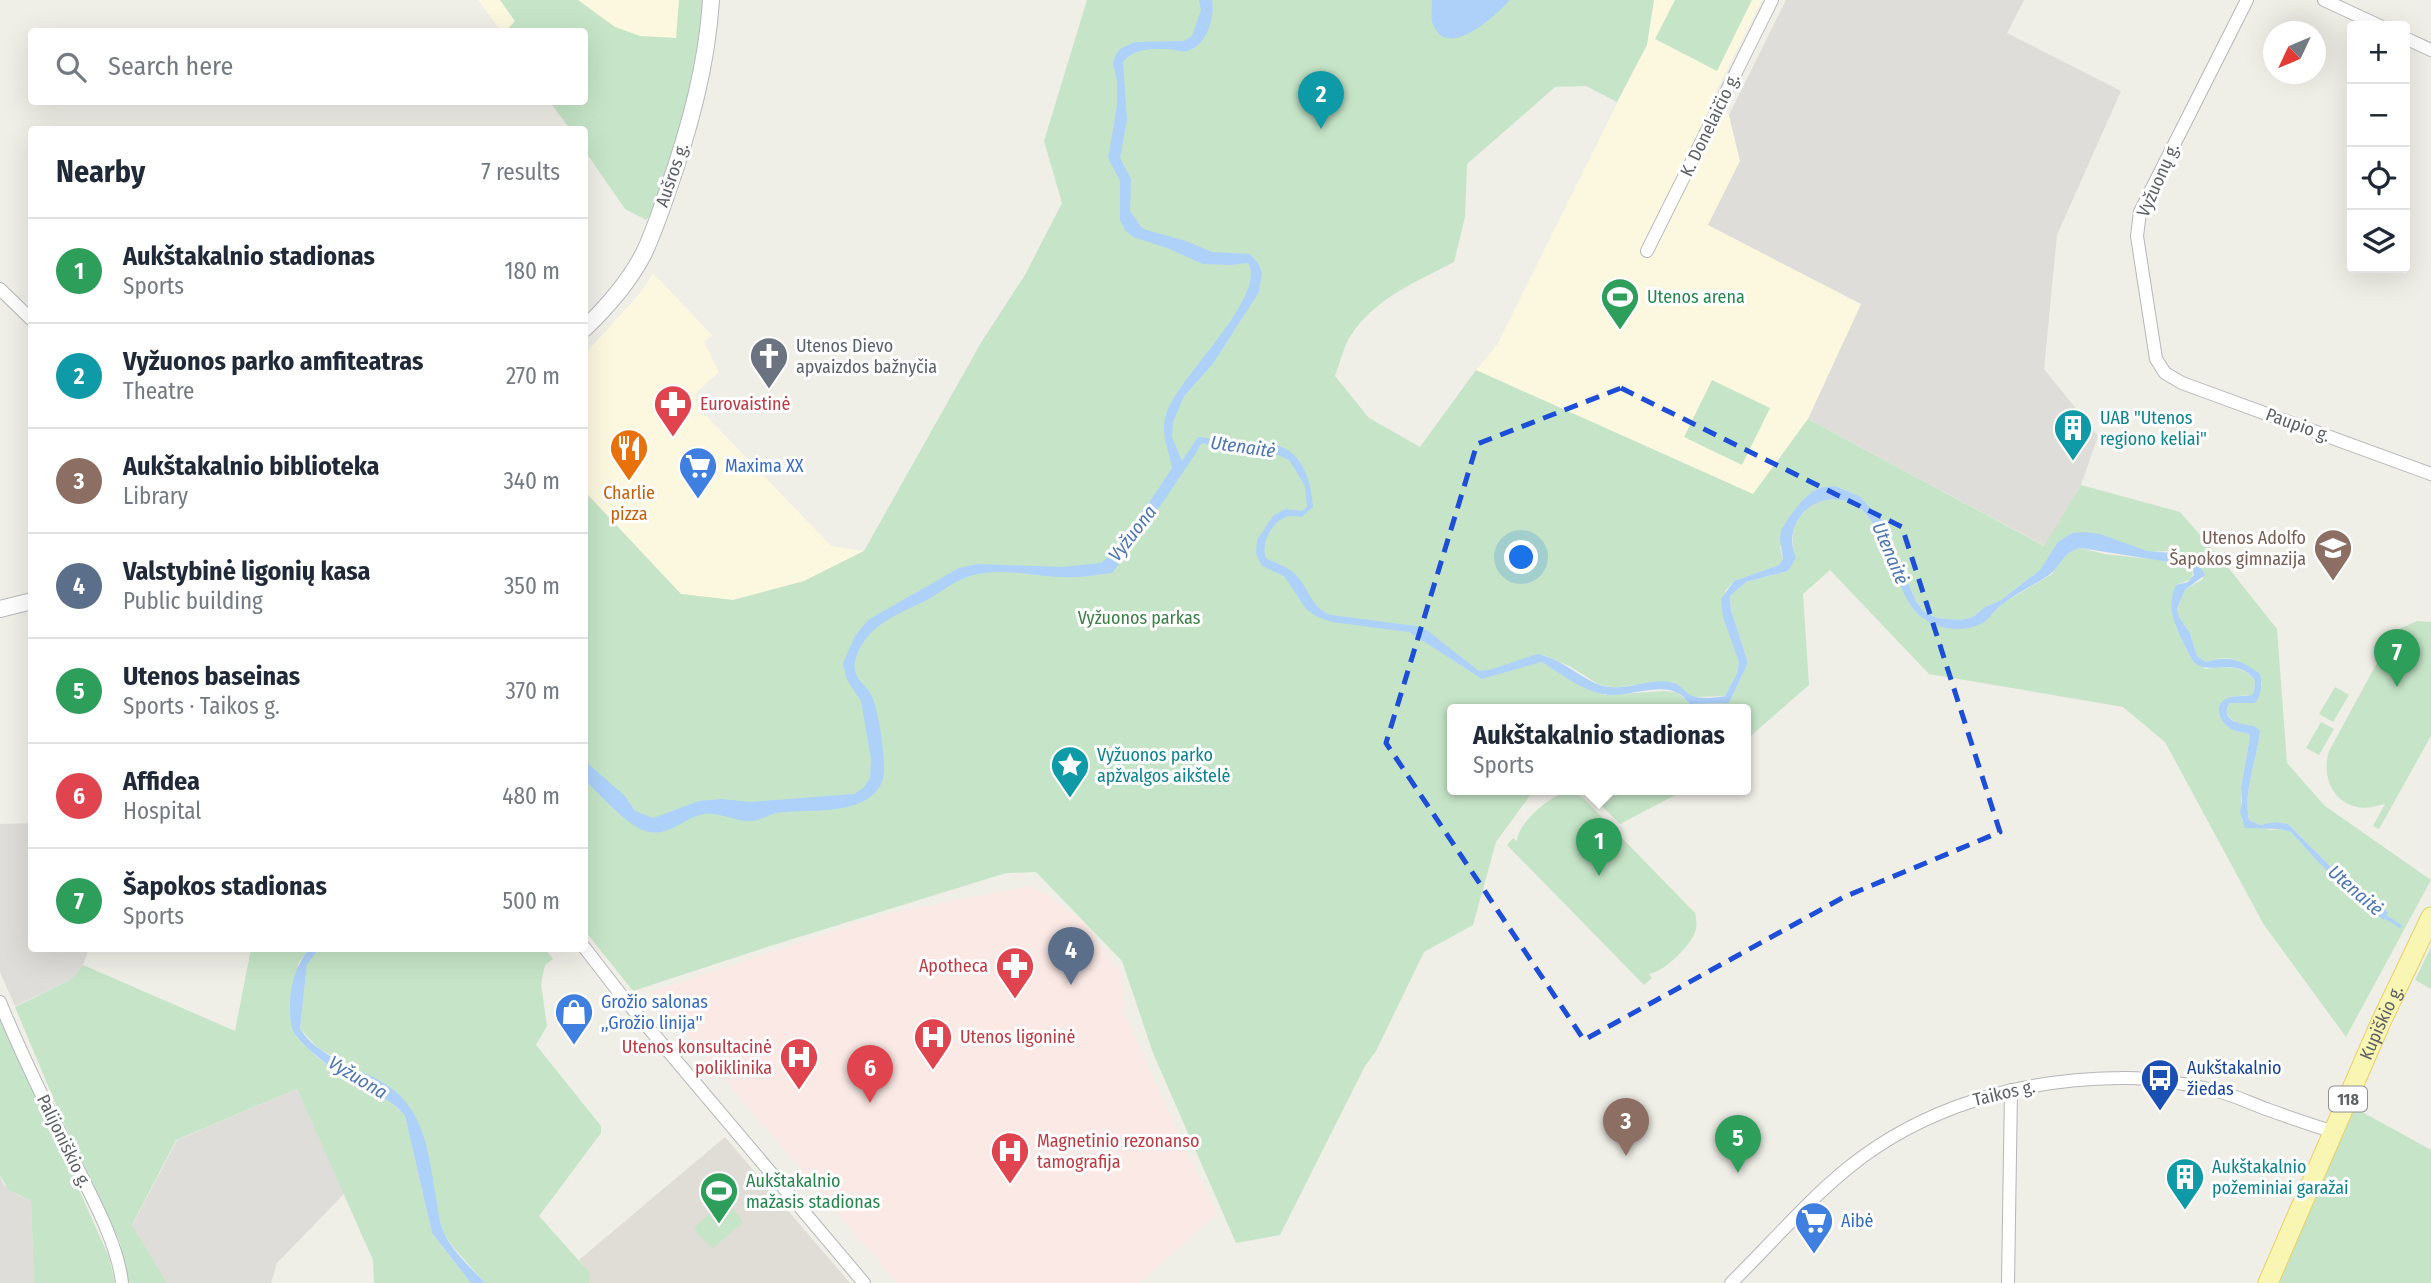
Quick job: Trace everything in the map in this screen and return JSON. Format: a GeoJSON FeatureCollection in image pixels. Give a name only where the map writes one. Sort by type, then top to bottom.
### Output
{"type":"FeatureCollection","features":[{"type":"Feature","properties":{"kind":"main road","name":"Kupiškio g."},"geometry":{"type":"LineString","coordinates":[[2268,1283],[2380,1024],[2431,917]]}},
{"type":"Feature","properties":{"kind":"street","name":"Aušros g."},"geometry":{"type":"LineString","coordinates":[[588,324],[623,283],[642,256],[652,235],[698,92],[709,31],[711,0]]}},
{"type":"Feature","properties":{"kind":"street","name":"K. Donelaičio g."},"geometry":{"type":"LineString","coordinates":[[1647,251],[1772,0]]}},
{"type":"Feature","properties":{"kind":"street","name":"Vyžuonų g."},"geometry":{"type":"LineString","coordinates":[[2165,373],[2153,348],[2137,236],[2140,212],[2247,0]]}},
{"type":"Feature","properties":{"kind":"street"},"geometry":{"type":"LineString","coordinates":[[2324,0],[2369,21]]}},
{"type":"Feature","properties":{"kind":"street"},"geometry":{"type":"LineString","coordinates":[[2410,40],[2431,50]]}},
{"type":"Feature","properties":{"kind":"street"},"geometry":{"type":"LineString","coordinates":[[0,289],[28,316]]}},
{"type":"Feature","properties":{"kind":"street","name":"Paupio g."},"geometry":{"type":"LineString","coordinates":[[2165,373],[2182,383],[2431,474]]}},
{"type":"Feature","properties":{"kind":"street"},"geometry":{"type":"LineString","coordinates":[[0,609],[28,602]]}},
{"type":"Feature","properties":{"kind":"street"},"geometry":{"type":"LineString","coordinates":[[588,952],[625,1000],[864,1283]]}},
{"type":"Feature","properties":{"kind":"street","name":"Palijoniškio g."},"geometry":{"type":"LineString","coordinates":[[0,1002],[19,1049],[90,1193],[116,1255],[122,1283]]}},
{"type":"Feature","properties":{"kind":"street","name":"Taikos g."},"geometry":{"type":"LineString","coordinates":[[1731,1283],[1824,1190],[1865,1155],[1922,1121],[1968,1101],[2011,1090],[2050,1083],[2121,1077],[2166,1082],[2211,1089],[2334,1132]]}},
{"type":"Feature","properties":{"kind":"street"},"geometry":{"type":"LineString","coordinates":[[2008,1283],[2011,1090]]}},
{"type":"Feature","properties":{"kind":"highlighted area"},"geometry":{"type":"Polygon","coordinates":[[[1621,388],[1902,527],[2000,832],[1844,897],[1584,1040],[1386,743],[1477,444],[1621,388]]]}},
{"type":"Feature","properties":{"kind":"shaded area"},"geometry":{"type":"Polygon","coordinates":[[[478,0],[500,0],[515,22],[509,28],[499,28],[478,0]]]}},
{"type":"Feature","properties":{"kind":"shaded area"},"geometry":{"type":"Polygon","coordinates":[[[578,0],[679,0],[677,38],[640,36],[614,27],[578,0]]]}},
{"type":"Feature","properties":{"kind":"shaded area"},"geometry":{"type":"Polygon","coordinates":[[[1654,0],[1762,0],[1709,105],[1729,115],[1740,161],[1708,225],[1862,304],[1808,419],[1753,494],[1476,370],[1497,345],[1646,45],[1654,0]]]}},
{"type":"Feature","properties":{"kind":"shaded area"},"geometry":{"type":"Polygon","coordinates":[[[1786,0],[2024,0],[2007,33],[2121,91],[2057,235],[2044,369],[2098,436],[2081,485],[2045,546],[1808,419],[1861,304],[1708,225],[1740,161],[1729,115],[1786,0]]]}},
{"type":"Feature","properties":{"kind":"shaded area"},"geometry":{"type":"Polygon","coordinates":[[[653,273],[712,335],[704,342],[719,372],[695,394],[696,405],[831,546],[864,551],[804,581],[733,600],[681,594],[588,494],[588,351],[641,292],[653,273]]]}},
{"type":"Feature","properties":{"kind":"shaded area"},"geometry":{"type":"Polygon","coordinates":[[[28,823],[28,952],[88,952],[83,965],[72,979],[15,1006],[0,972],[0,824],[28,823]]]}},
{"type":"Feature","properties":{"kind":"shaded area","name":"Utenos ligoninė"},"geometry":{"type":"Polygon","coordinates":[[[1029,886],[1046,894],[1084,922],[1121,973],[1126,1017],[1217,1213],[1139,1283],[897,1283],[651,992],[886,914],[1029,886]]]}},
{"type":"Feature","properties":{"kind":"shaded area"},"geometry":{"type":"Polygon","coordinates":[[[297,1089],[344,1194],[277,1263],[271,1283],[167,1283],[132,1226],[177,1140],[297,1089]]]}},
{"type":"Feature","properties":{"kind":"shaded area"},"geometry":{"type":"Polygon","coordinates":[[[725,1137],[850,1283],[589,1283],[589,1273],[579,1260],[725,1137]]]}},
{"type":"Feature","properties":{"kind":"shaded area"},"geometry":{"type":"Polygon","coordinates":[[[0,1176],[3,1184],[31,1201],[34,1283],[0,1283],[0,1176]]]}},
{"type":"Feature","properties":{"kind":"green space"},"geometry":{"type":"Polygon","coordinates":[[[500,0],[578,0],[615,27],[640,36],[676,38],[679,0],[703,0],[700,44],[680,137],[663,189],[646,220],[625,209],[588,155],[588,126],[568,126],[552,105],[588,105],[588,28],[509,28],[515,21],[500,0]]]}},
{"type":"Feature","properties":{"kind":"green space","name":"Vyžuonos parkas"},"geometry":{"type":"Polygon","coordinates":[[[1087,0],[1654,0],[1647,45],[1617,102],[1586,86],[1555,87],[1467,164],[1465,217],[1454,262],[1393,295],[1367,316],[1346,344],[1335,376],[1369,418],[1420,447],[1476,370],[1753,494],[1808,419],[2044,546],[2081,485],[2180,512],[2277,629],[2287,763],[2325,806],[2431,880],[2346,1037],[2264,925],[2165,742],[2123,707],[1929,674],[1830,570],[1803,594],[1809,685],[1751,736],[1751,704],[1690,704],[1447,704],[1447,795],[1530,795],[1496,842],[1473,925],[1424,952],[1376,1051],[1365,1066],[1280,1235],[1236,1243],[1153,1053],[1122,961],[1036,872],[1006,873],[633,991],[588,935],[588,495],[681,594],[733,600],[804,581],[864,551],[982,341],[1025,275],[1062,203],[1044,141],[1087,0]],[[1835,486],[1822,487],[1813,491],[1780,547],[1783,559],[1779,565],[1734,581],[1725,591],[1732,639],[1739,662],[1737,673],[1725,696],[1693,697],[1672,682],[1614,688],[1598,684],[1571,667],[1544,655],[1527,664],[1541,662],[1605,695],[1677,692],[1690,704],[1729,703],[1748,663],[1731,610],[1730,596],[1746,582],[1788,571],[1793,555],[1793,530],[1798,519],[1818,502],[1829,499],[1851,503],[1869,518],[1915,611],[1925,620],[1946,627],[1984,622],[2002,604],[2052,574],[2066,554],[2073,550],[2081,548],[2104,554],[2188,565],[2193,570],[2192,579],[2176,585],[2175,625],[2192,660],[2206,669],[2239,669],[2255,680],[2254,692],[2251,695],[2230,697],[2219,706],[2234,730],[2249,734],[2250,737],[2241,787],[2242,821],[2271,830],[2291,832],[2344,889],[2388,912],[2332,868],[2288,824],[2275,822],[2260,825],[2249,820],[2249,787],[2260,731],[2231,719],[2227,709],[2230,703],[2255,703],[2262,684],[2238,661],[2224,658],[2206,662],[2197,656],[2190,633],[2177,610],[2185,590],[2203,579],[2203,570],[2193,559],[2167,551],[2147,552],[2110,538],[2049,557],[2040,570],[2001,600],[1985,607],[1973,617],[1960,620],[1937,618],[1923,611],[1916,601],[1895,553],[1893,542],[1859,496],[1835,486]]]}},
{"type":"Feature","properties":{"kind":"green space"},"geometry":{"type":"Polygon","coordinates":[[[1675,0],[1752,0],[1717,71],[1655,39],[1675,0]]]}},
{"type":"Feature","properties":{"kind":"green space"},"geometry":{"type":"Polygon","coordinates":[[[1712,380],[1770,408],[1742,465],[1684,437],[1712,380]]]}},
{"type":"Feature","properties":{"kind":"green space"},"geometry":{"type":"Polygon","coordinates":[[[2417,621],[2431,622],[2431,736],[2379,829],[2373,826],[2385,804],[2363,808],[2353,806],[2337,796],[2328,780],[2327,761],[2329,751],[2390,639],[2397,630],[2417,621]]]}},
{"type":"Feature","properties":{"kind":"green space"},"geometry":{"type":"Polygon","coordinates":[[[2335,687],[2349,695],[2333,722],[2319,714],[2335,687]]]}},
{"type":"Feature","properties":{"kind":"green space"},"geometry":{"type":"Polygon","coordinates":[[[2321,722],[2334,729],[2319,755],[2306,748],[2321,722]]]}},
{"type":"Feature","properties":{"kind":"green space"},"geometry":{"type":"Polygon","coordinates":[[[1578,795],[1583,798],[1695,913],[1696,927],[1691,940],[1667,965],[1649,974],[1652,978],[1644,985],[1507,845],[1513,838],[1517,841],[1522,827],[1534,812],[1557,796],[1578,795]]]}},
{"type":"Feature","properties":{"kind":"green space"},"geometry":{"type":"Polygon","coordinates":[[[1591,795],[1675,795],[1620,824],[1591,795]]]}},
{"type":"Feature","properties":{"kind":"green space"},"geometry":{"type":"Polygon","coordinates":[[[2431,947],[2431,989],[2415,980],[2431,947]]]}},
{"type":"Feature","properties":{"kind":"green space"},"geometry":{"type":"Polygon","coordinates":[[[250,952],[307,952],[299,962],[290,1001],[292,1029],[296,1037],[317,1057],[352,1082],[389,1100],[405,1116],[432,1233],[471,1283],[374,1283],[373,1260],[297,1089],[176,1140],[132,1225],[167,1283],[128,1283],[120,1242],[62,1119],[15,1007],[72,979],[83,965],[235,1031],[250,952]]]}},
{"type":"Feature","properties":{"kind":"green space"},"geometry":{"type":"Polygon","coordinates":[[[316,952],[547,952],[553,959],[545,965],[541,984],[547,1026],[536,1045],[601,1126],[601,1133],[539,1216],[590,1273],[589,1283],[485,1283],[454,1248],[444,1234],[398,1094],[318,1048],[300,1029],[307,963],[316,952]]]}},
{"type":"Feature","properties":{"kind":"green space"},"geometry":{"type":"Polygon","coordinates":[[[0,1013],[109,1257],[115,1283],[34,1283],[31,1201],[9,1190],[0,1176],[0,1013]]]}},
{"type":"Feature","properties":{"kind":"green space"},"geometry":{"type":"Polygon","coordinates":[[[2355,1108],[2431,1150],[2431,1283],[2277,1283],[2355,1108]]]}},
{"type":"Feature","properties":{"kind":"green space","name":"Aukštakalnio mažasis stadionas"},"geometry":{"type":"Polygon","coordinates":[[[723,1201],[727,1202],[742,1223],[713,1248],[696,1232],[695,1227],[723,1201]]]}},
{"type":"Feature","properties":{"kind":"water","name":"Vyžuona"},"geometry":{"type":"Polygon","coordinates":[[[1199,0],[1212,0],[1208,30],[1194,48],[1187,51],[1140,51],[1123,62],[1127,120],[1120,158],[1131,179],[1130,211],[1142,228],[1150,231],[1212,252],[1250,254],[1262,273],[1259,292],[1212,365],[1184,396],[1173,422],[1172,437],[1182,461],[1198,437],[1231,445],[1270,444],[1290,452],[1297,459],[1307,476],[1313,507],[1302,517],[1290,516],[1273,526],[1266,539],[1266,558],[1295,574],[1324,612],[1416,626],[1428,631],[1479,671],[1537,654],[1554,659],[1600,685],[1617,687],[1670,682],[1692,696],[1713,698],[1725,696],[1737,673],[1739,662],[1723,617],[1721,599],[1734,581],[1779,565],[1783,559],[1781,530],[1801,502],[1822,487],[1835,486],[1859,496],[1887,525],[1895,553],[1916,601],[1923,611],[1937,618],[1960,620],[1973,617],[1985,607],[2001,600],[2040,570],[2058,542],[2072,533],[2100,534],[2147,551],[2184,554],[2199,564],[2205,575],[2185,590],[2177,609],[2190,633],[2197,656],[2206,662],[2234,660],[2260,674],[2261,689],[2255,703],[2230,703],[2227,709],[2227,714],[2233,720],[2254,726],[2260,731],[2249,787],[2249,820],[2260,825],[2275,822],[2288,824],[2332,868],[2388,912],[2384,920],[2346,890],[2291,832],[2245,828],[2240,812],[2241,787],[2250,737],[2249,734],[2227,726],[2221,719],[2219,707],[2228,698],[2251,695],[2254,692],[2255,680],[2239,669],[2205,667],[2192,660],[2175,624],[2171,605],[2176,585],[2188,582],[2194,575],[2188,565],[2081,548],[2070,552],[2054,571],[2001,605],[1984,622],[1967,628],[1948,628],[1929,622],[1915,611],[1883,549],[1880,536],[1863,511],[1848,502],[1832,499],[1817,503],[1804,512],[1795,524],[1792,540],[1796,558],[1788,571],[1746,582],[1730,596],[1731,610],[1748,663],[1729,703],[1690,704],[1678,693],[1661,689],[1611,695],[1577,684],[1541,662],[1482,679],[1409,632],[1331,622],[1316,616],[1306,609],[1284,576],[1262,566],[1256,554],[1257,540],[1273,516],[1285,509],[1302,511],[1307,507],[1305,486],[1289,460],[1278,455],[1242,450],[1225,451],[1203,443],[1112,573],[1075,577],[1005,572],[977,574],[959,580],[890,618],[869,635],[855,660],[855,672],[870,693],[875,707],[882,741],[884,775],[874,793],[863,801],[835,809],[776,813],[751,821],[704,814],[671,829],[657,832],[633,825],[588,784],[588,764],[625,796],[635,811],[653,818],[699,801],[722,799],[750,802],[854,794],[864,787],[870,778],[871,759],[861,701],[847,680],[843,663],[855,636],[868,620],[959,568],[978,564],[1061,567],[1101,563],[1114,551],[1139,518],[1172,468],[1164,435],[1166,415],[1186,380],[1234,316],[1251,278],[1248,263],[1203,264],[1133,237],[1125,230],[1120,220],[1120,181],[1108,158],[1117,106],[1117,81],[1113,63],[1115,56],[1120,49],[1135,42],[1184,41],[1192,36],[1201,10],[1199,0]]]}},
{"type":"Feature","properties":{"kind":"water"},"geometry":{"type":"Polygon","coordinates":[[[1432,0],[1510,0],[1484,24],[1473,31],[1451,38],[1441,36],[1434,27],[1432,0]]]}},
{"type":"Feature","properties":{"kind":"water","name":"Vyžuona"},"geometry":{"type":"Polygon","coordinates":[[[307,952],[317,952],[307,964],[300,1029],[323,1051],[381,1081],[405,1101],[423,1134],[444,1233],[457,1253],[485,1283],[471,1283],[432,1233],[405,1116],[388,1101],[331,1068],[303,1044],[293,1031],[290,1015],[291,989],[307,952]]]}},
{"type":"Feature","properties":{"kind":"waterway","name":"Utenaitė"},"geometry":{"type":"LineString","coordinates":[[2384,916],[2400,926]]}},
{"type":"Feature","properties":{"kind":"place","name":"Vyžuonos parko amfiteatras"},"geometry":{"type":"Point","coordinates":[1321,129]}},
{"type":"Feature","properties":{"kind":"place","name":"Utenos arena"},"geometry":{"type":"Point","coordinates":[1620,331]}},
{"type":"Feature","properties":{"kind":"place","name":"Utenos Dievo apvaizdos bažnyčia"},"geometry":{"type":"Point","coordinates":[769,390]}},
{"type":"Feature","properties":{"kind":"place","name":"Eurovaistinė"},"geometry":{"type":"Point","coordinates":[673,438]}},
{"type":"Feature","properties":{"kind":"place","name":"UAB \"Utenos regiono keliai\""},"geometry":{"type":"Point","coordinates":[2073,462]}},
{"type":"Feature","properties":{"kind":"place","name":"Charlie pizza"},"geometry":{"type":"Point","coordinates":[629,482]}},
{"type":"Feature","properties":{"kind":"place","name":"Maxima XX"},"geometry":{"type":"Point","coordinates":[698,500]}},
{"type":"Feature","properties":{"kind":"place","name":"Utenos Adolfo Šapokos gimnazija"},"geometry":{"type":"Point","coordinates":[2333,582]}},
{"type":"Feature","properties":{"kind":"place","name":"Šapokos stadionas"},"geometry":{"type":"Point","coordinates":[2397,687]}},
{"type":"Feature","properties":{"kind":"place","name":"Vyžuonos parko apžvalgos aikštelė"},"geometry":{"type":"Point","coordinates":[1070,799]}},
{"type":"Feature","properties":{"kind":"place","name":"Aukštakalnio stadionas"},"geometry":{"type":"Point","coordinates":[1599,876]}},
{"type":"Feature","properties":{"kind":"place","name":"Valstybinė ligonių kasa"},"geometry":{"type":"Point","coordinates":[1071,985]}},
{"type":"Feature","properties":{"kind":"place","name":"Apotheca"},"geometry":{"type":"Point","coordinates":[1015,1000]}},
{"type":"Feature","properties":{"kind":"place","name":"Grožio salonas ,,Grožio linija''"},"geometry":{"type":"Point","coordinates":[574,1046]}},
{"type":"Feature","properties":{"kind":"place","name":"Utenos ligoninė"},"geometry":{"type":"Point","coordinates":[933,1071]}},
{"type":"Feature","properties":{"kind":"place","name":"Utenos konsultacinė poliklinika"},"geometry":{"type":"Point","coordinates":[799,1091]}},
{"type":"Feature","properties":{"kind":"place","name":"Affidea"},"geometry":{"type":"Point","coordinates":[870,1103]}},
{"type":"Feature","properties":{"kind":"place","name":"Aukštakalnio žiedas"},"geometry":{"type":"Point","coordinates":[2160,1112]}},
{"type":"Feature","properties":{"kind":"place","name":"Aukštakalnio biblioteka"},"geometry":{"type":"Point","coordinates":[1626,1156]}},
{"type":"Feature","properties":{"kind":"place","name":"Utenos baseinas"},"geometry":{"type":"Point","coordinates":[1738,1173]}},
{"type":"Feature","properties":{"kind":"place","name":"Magnetinio rezonanso tamografija"},"geometry":{"type":"Point","coordinates":[1010,1185]}},
{"type":"Feature","properties":{"kind":"place","name":"Aukštakalnio požeminiai garažai"},"geometry":{"type":"Point","coordinates":[2185,1211]}},
{"type":"Feature","properties":{"kind":"place","name":"Aukštakalnio mažasis stadionas"},"geometry":{"type":"Point","coordinates":[719,1225]}},
{"type":"Feature","properties":{"kind":"place","name":"Aibė"},"geometry":{"type":"Point","coordinates":[1814,1255]}}]}
